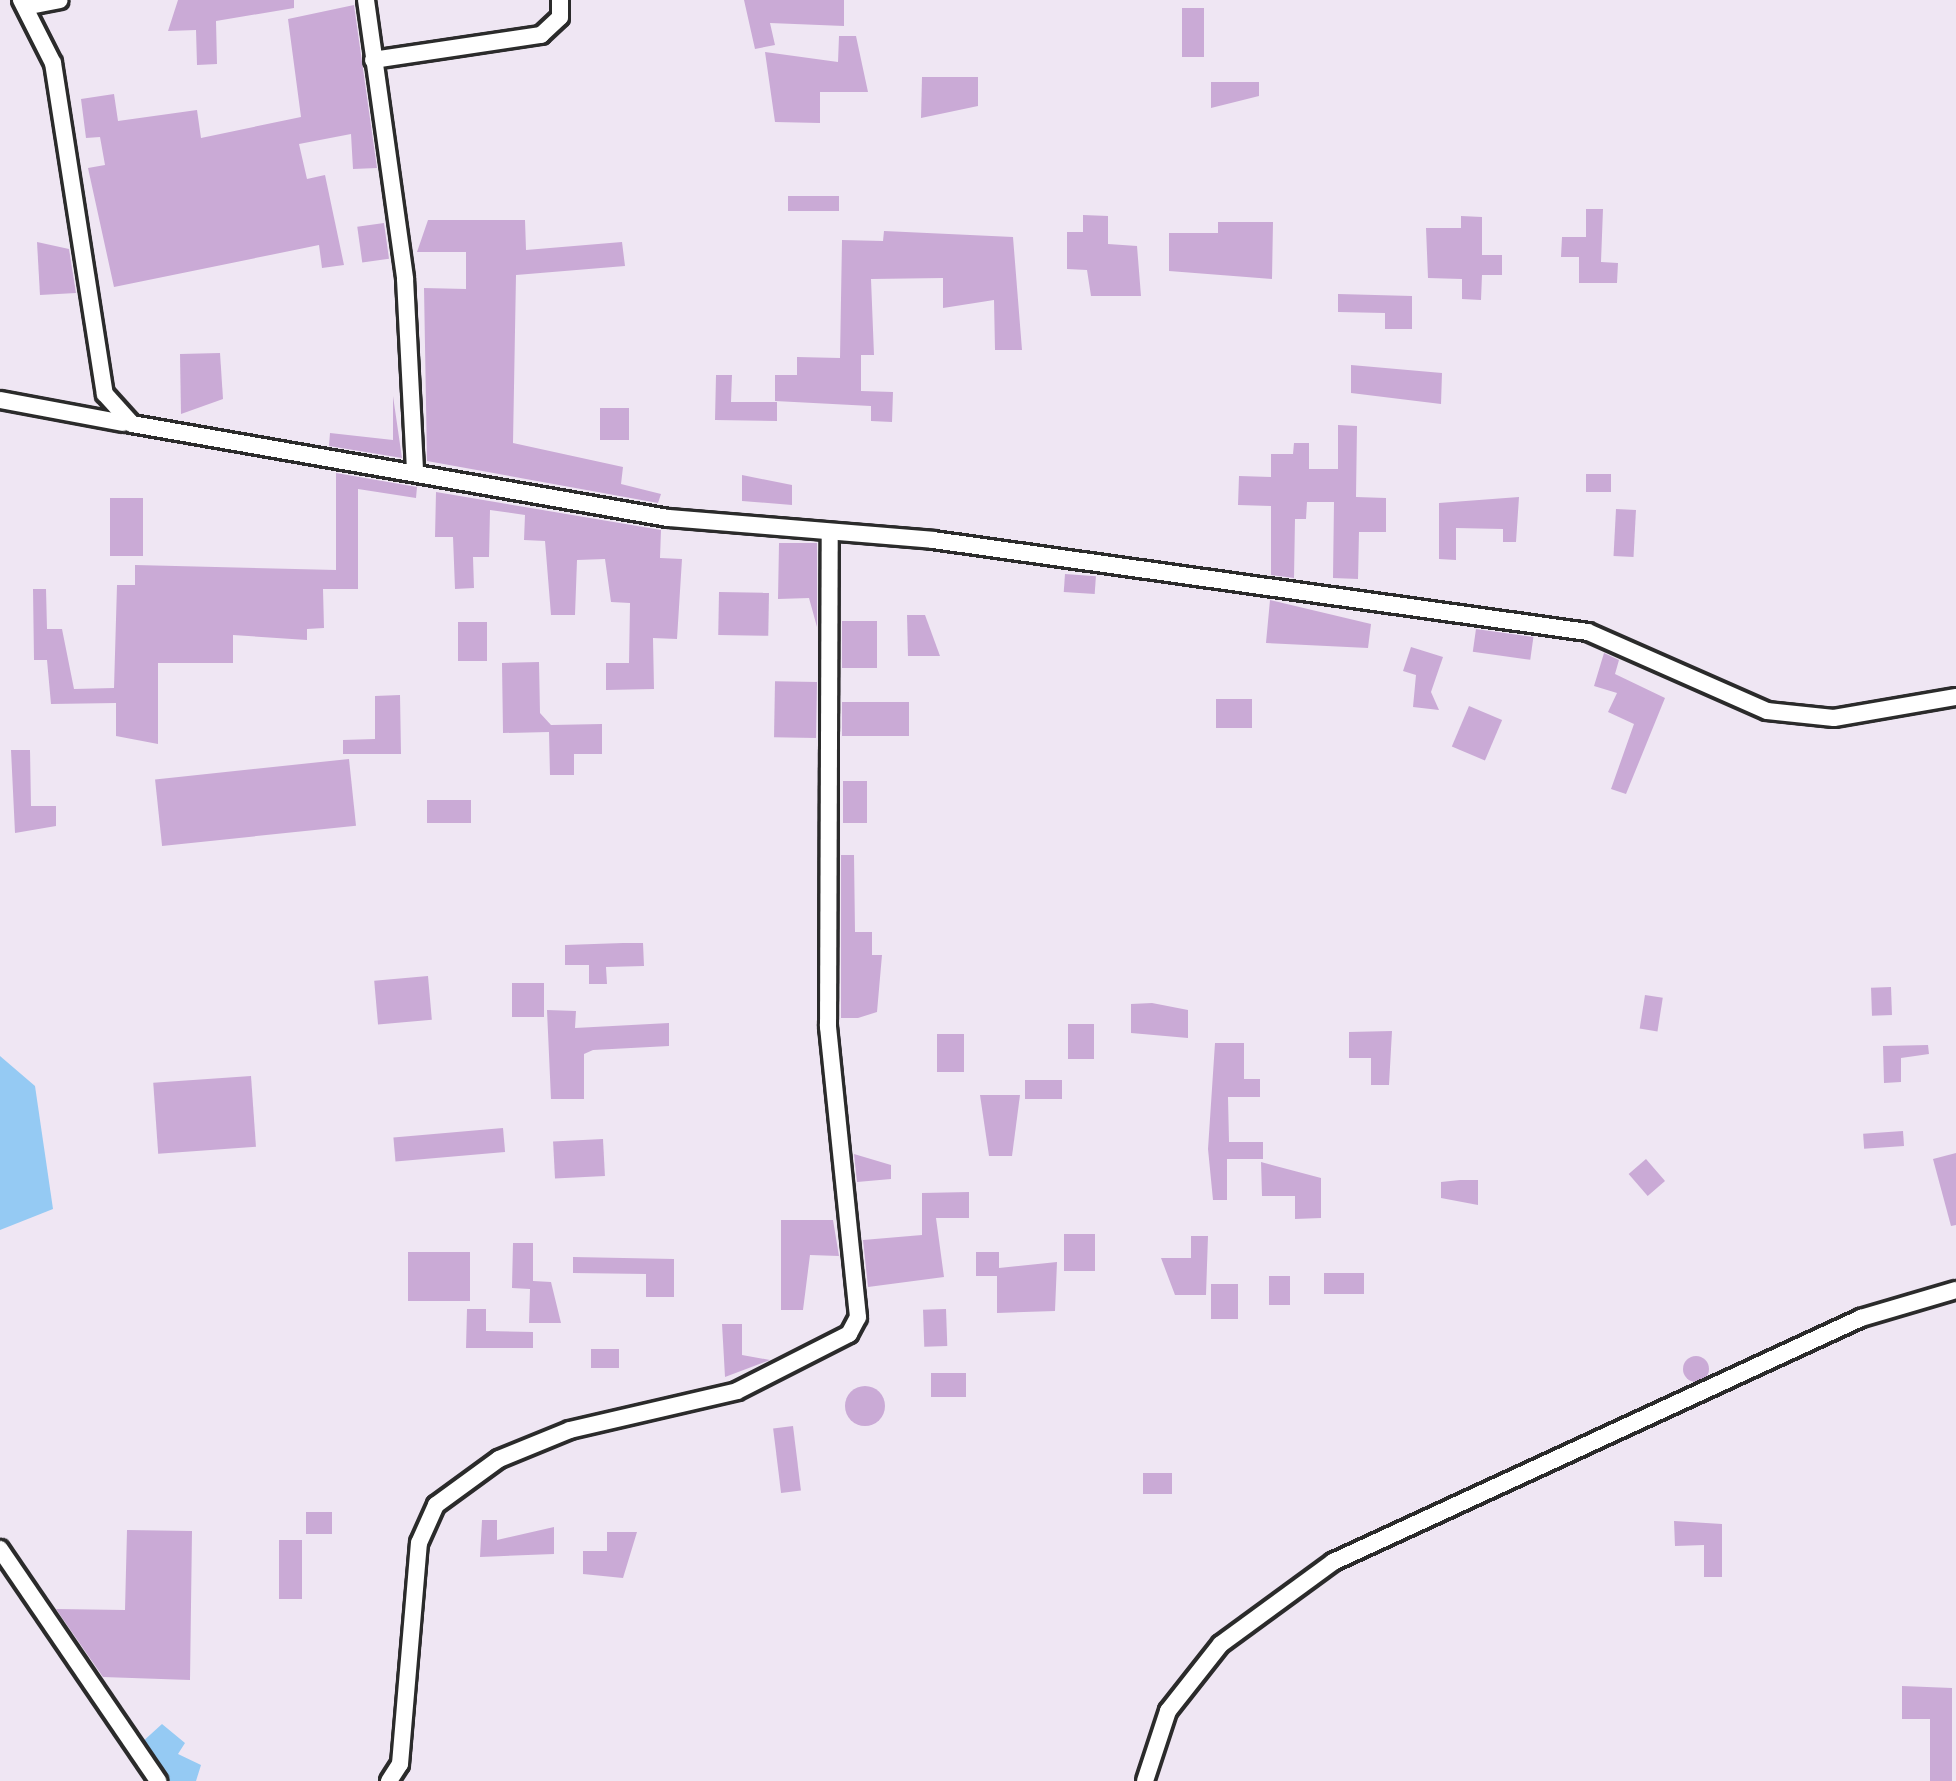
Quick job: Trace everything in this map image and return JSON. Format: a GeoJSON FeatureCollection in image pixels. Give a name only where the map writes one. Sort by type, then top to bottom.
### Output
{"type":"FeatureCollection","features":[{"type":"Feature","properties":{"kind":"street"},"geometry":{"type":"LineString","coordinates":[[60,0],[31,3],[52,63],[105,394],[132,424]]}},
{"type":"Feature","properties":{"kind":"street"},"geometry":{"type":"LineString","coordinates":[[365,0],[405,279],[416,471]]}},
{"type":"Feature","properties":{"kind":"street"},"geometry":{"type":"LineString","coordinates":[[373,59],[541,35],[560,17],[560,0]]}},
{"type":"Feature","properties":{"kind":"street"},"geometry":{"type":"LineString","coordinates":[[0,400],[668,518],[830,533],[1588,632],[1767,711],[1834,718],[1956,697]]}},
{"type":"Feature","properties":{"kind":"street"},"geometry":{"type":"LineString","coordinates":[[389,1781],[400,1764],[419,1543],[436,1505],[499,1459],[570,1430],[737,1390],[849,1334],[858,1317],[828,1027],[830,533]]}},
{"type":"Feature","properties":{"kind":"street"},"geometry":{"type":"LineString","coordinates":[[1144,1781],[1168,1712],[1221,1644],[1333,1562],[1861,1318],[1956,1290]]}},
{"type":"Feature","properties":{"kind":"street"},"geometry":{"type":"LineString","coordinates":[[0,1549],[158,1781]]}},
{"type":"Feature","properties":{"kind":"water"},"geometry":{"type":"Polygon","coordinates":[[[0,1056],[35,1086],[53,1209],[0,1230],[0,1056]]]}},
{"type":"Feature","properties":{"kind":"water"},"geometry":{"type":"Polygon","coordinates":[[[162,1724],[185,1743],[178,1754],[201,1765],[196,1781],[168,1781],[140,1744],[162,1724]]]}},
{"type":"Feature","properties":{"kind":"building"},"geometry":{"type":"Polygon","coordinates":[[[178,0],[294,0],[294,8],[216,21],[217,64],[197,65],[196,30],[168,31],[178,0]]]}},
{"type":"Feature","properties":{"kind":"building"},"geometry":{"type":"Polygon","coordinates":[[[744,0],[844,0],[844,26],[770,23],[775,45],[755,49],[744,0]]]}},
{"type":"Feature","properties":{"kind":"building"},"geometry":{"type":"Polygon","coordinates":[[[354,5],[377,168],[353,169],[351,134],[299,144],[307,179],[325,175],[344,265],[322,268],[319,245],[114,287],[88,168],[105,165],[100,137],[86,138],[81,99],[114,94],[118,121],[197,110],[201,138],[301,117],[288,19],[354,5]]]}},
{"type":"Feature","properties":{"kind":"building"},"geometry":{"type":"Polygon","coordinates":[[[1182,8],[1204,8],[1204,57],[1182,57],[1182,8]]]}},
{"type":"Feature","properties":{"kind":"building"},"geometry":{"type":"Polygon","coordinates":[[[839,36],[856,36],[868,92],[820,92],[820,123],[775,122],[765,52],[838,62],[839,36]]]}},
{"type":"Feature","properties":{"kind":"building"},"geometry":{"type":"Polygon","coordinates":[[[922,77],[978,77],[978,106],[921,118],[922,77]]]}},
{"type":"Feature","properties":{"kind":"building"},"geometry":{"type":"Polygon","coordinates":[[[1211,82],[1259,82],[1259,96],[1211,108],[1211,82]]]}},
{"type":"Feature","properties":{"kind":"building"},"geometry":{"type":"Polygon","coordinates":[[[788,196],[839,196],[839,211],[788,211],[788,196]]]}},
{"type":"Feature","properties":{"kind":"building"},"geometry":{"type":"Polygon","coordinates":[[[1586,209],[1603,209],[1601,262],[1618,263],[1617,283],[1579,283],[1579,257],[1561,257],[1562,237],[1586,237],[1586,209]]]}},
{"type":"Feature","properties":{"kind":"building"},"geometry":{"type":"Polygon","coordinates":[[[1083,215],[1108,216],[1108,244],[1137,246],[1141,296],[1091,296],[1087,270],[1067,269],[1067,232],[1083,232],[1083,215]]]}},
{"type":"Feature","properties":{"kind":"building"},"geometry":{"type":"Polygon","coordinates":[[[1461,216],[1482,217],[1482,255],[1502,255],[1502,275],[1482,275],[1481,300],[1462,299],[1462,279],[1428,278],[1426,228],[1461,228],[1461,216]]]}},
{"type":"Feature","properties":{"kind":"building"},"geometry":{"type":"Polygon","coordinates":[[[428,220],[525,220],[526,250],[622,242],[625,266],[516,275],[513,443],[623,467],[621,484],[661,494],[658,503],[427,461],[424,288],[466,289],[466,252],[417,252],[428,220]]]}},
{"type":"Feature","properties":{"kind":"building"},"geometry":{"type":"Polygon","coordinates":[[[1218,222],[1273,222],[1272,279],[1169,271],[1169,233],[1218,233],[1218,222]]]}},
{"type":"Feature","properties":{"kind":"building"},"geometry":{"type":"Polygon","coordinates":[[[384,223],[389,259],[362,262],[357,227],[384,223]]]}},
{"type":"Feature","properties":{"kind":"building"},"geometry":{"type":"Polygon","coordinates":[[[884,231],[1013,237],[1022,350],[995,350],[994,300],[943,308],[943,278],[871,279],[874,355],[861,355],[861,391],[893,392],[892,422],[871,421],[871,406],[775,401],[775,375],[797,375],[797,357],[840,358],[842,240],[883,241],[884,231]]]}},
{"type":"Feature","properties":{"kind":"building"},"geometry":{"type":"Polygon","coordinates":[[[37,242],[69,249],[76,293],[40,295],[37,242]]]}},
{"type":"Feature","properties":{"kind":"building"},"geometry":{"type":"Polygon","coordinates":[[[1338,294],[1412,296],[1412,329],[1385,329],[1385,313],[1338,312],[1338,294]]]}},
{"type":"Feature","properties":{"kind":"building"},"geometry":{"type":"Polygon","coordinates":[[[220,353],[223,399],[181,414],[180,354],[220,353]]]}},
{"type":"Feature","properties":{"kind":"building"},"geometry":{"type":"Polygon","coordinates":[[[1351,365],[1442,373],[1441,404],[1351,393],[1351,365]]]}},
{"type":"Feature","properties":{"kind":"building"},"geometry":{"type":"Polygon","coordinates":[[[716,375],[732,375],[731,402],[777,402],[777,421],[715,420],[716,375]]]}},
{"type":"Feature","properties":{"kind":"building"},"geometry":{"type":"Polygon","coordinates":[[[393,396],[402,458],[329,446],[330,433],[393,440],[393,396]]]}},
{"type":"Feature","properties":{"kind":"building"},"geometry":{"type":"Polygon","coordinates":[[[600,408],[629,408],[629,440],[600,440],[600,408]]]}},
{"type":"Feature","properties":{"kind":"building"},"geometry":{"type":"Polygon","coordinates":[[[1338,425],[1357,426],[1356,497],[1386,498],[1386,532],[1359,532],[1358,579],[1333,578],[1334,502],[1307,502],[1306,519],[1295,519],[1294,578],[1271,575],[1271,506],[1238,505],[1239,476],[1271,477],[1271,454],[1293,454],[1294,443],[1309,443],[1309,469],[1338,469],[1338,425]]]}},
{"type":"Feature","properties":{"kind":"building"},"geometry":{"type":"Polygon","coordinates":[[[336,473],[417,487],[416,498],[358,489],[358,589],[323,589],[324,628],[307,629],[307,640],[233,635],[233,663],[158,663],[158,744],[116,736],[116,703],[51,704],[47,660],[34,660],[33,589],[46,589],[47,629],[62,629],[74,689],[114,688],[117,585],[135,585],[135,565],[336,570],[336,473]]]}},
{"type":"Feature","properties":{"kind":"building"},"geometry":{"type":"Polygon","coordinates":[[[1586,474],[1611,474],[1611,492],[1586,492],[1586,474]]]}},
{"type":"Feature","properties":{"kind":"building"},"geometry":{"type":"Polygon","coordinates":[[[742,475],[792,485],[792,505],[742,501],[742,475]]]}},
{"type":"Feature","properties":{"kind":"building"},"geometry":{"type":"Polygon","coordinates":[[[436,492],[661,530],[660,558],[682,559],[677,639],[653,638],[654,689],[606,690],[606,663],[629,663],[630,603],[611,602],[605,559],[577,560],[575,615],[551,615],[545,541],[524,540],[525,515],[490,510],[489,557],[473,557],[474,588],[455,589],[453,537],[435,537],[436,492]]]}},
{"type":"Feature","properties":{"kind":"building"},"geometry":{"type":"Polygon","coordinates":[[[1519,497],[1516,542],[1503,542],[1503,529],[1456,528],[1456,560],[1439,559],[1439,503],[1519,497]]]}},
{"type":"Feature","properties":{"kind":"building"},"geometry":{"type":"Polygon","coordinates":[[[110,498],[143,498],[143,556],[110,556],[110,498]]]}},
{"type":"Feature","properties":{"kind":"building"},"geometry":{"type":"Polygon","coordinates":[[[1616,509],[1636,510],[1634,557],[1614,556],[1616,509]]]}},
{"type":"Feature","properties":{"kind":"building"},"geometry":{"type":"Polygon","coordinates":[[[779,543],[817,543],[817,627],[809,598],[778,599],[779,543]]]}},
{"type":"Feature","properties":{"kind":"building"},"geometry":{"type":"Polygon","coordinates":[[[1065,574],[1096,576],[1095,594],[1064,592],[1065,574]]]}},
{"type":"Feature","properties":{"kind":"building"},"geometry":{"type":"Polygon","coordinates":[[[719,592],[769,593],[768,636],[718,635],[719,592]]]}},
{"type":"Feature","properties":{"kind":"building"},"geometry":{"type":"Polygon","coordinates":[[[1270,600],[1371,624],[1368,648],[1266,643],[1270,600]]]}},
{"type":"Feature","properties":{"kind":"building"},"geometry":{"type":"Polygon","coordinates":[[[907,615],[925,615],[940,656],[908,656],[907,615]]]}},
{"type":"Feature","properties":{"kind":"building"},"geometry":{"type":"Polygon","coordinates":[[[842,621],[877,621],[877,668],[842,668],[842,621]]]}},
{"type":"Feature","properties":{"kind":"building"},"geometry":{"type":"Polygon","coordinates":[[[458,622],[487,622],[487,661],[458,661],[458,622]]]}},
{"type":"Feature","properties":{"kind":"building"},"geometry":{"type":"Polygon","coordinates":[[[1476,629],[1533,637],[1530,660],[1473,652],[1476,629]]]}},
{"type":"Feature","properties":{"kind":"building"},"geometry":{"type":"Polygon","coordinates":[[[1411,647],[1443,657],[1431,692],[1439,710],[1413,707],[1416,675],[1403,671],[1411,647]]]}},
{"type":"Feature","properties":{"kind":"building"},"geometry":{"type":"Polygon","coordinates":[[[1604,653],[1619,660],[1615,674],[1665,698],[1626,794],[1611,789],[1634,724],[1608,712],[1617,693],[1594,686],[1604,653]]]}},
{"type":"Feature","properties":{"kind":"building"},"geometry":{"type":"Polygon","coordinates":[[[539,662],[540,713],[551,725],[602,724],[602,754],[574,754],[574,775],[550,775],[549,732],[503,733],[502,663],[539,662]]]}},
{"type":"Feature","properties":{"kind":"building"},"geometry":{"type":"Polygon","coordinates":[[[775,681],[817,682],[816,738],[774,737],[775,681]]]}},
{"type":"Feature","properties":{"kind":"building"},"geometry":{"type":"Polygon","coordinates":[[[400,695],[401,754],[343,754],[343,740],[375,739],[375,696],[400,695]]]}},
{"type":"Feature","properties":{"kind":"building"},"geometry":{"type":"Polygon","coordinates":[[[1216,699],[1252,699],[1252,728],[1216,728],[1216,699]]]}},
{"type":"Feature","properties":{"kind":"building"},"geometry":{"type":"Polygon","coordinates":[[[842,702],[909,702],[909,736],[842,736],[842,702]]]}},
{"type":"Feature","properties":{"kind":"building"},"geometry":{"type":"Polygon","coordinates":[[[1469,706],[1502,720],[1485,761],[1452,747],[1469,706]]]}},
{"type":"Feature","properties":{"kind":"building"},"geometry":{"type":"Polygon","coordinates":[[[11,750],[30,750],[31,806],[56,806],[56,826],[15,833],[11,750]]]}},
{"type":"Feature","properties":{"kind":"building"},"geometry":{"type":"Polygon","coordinates":[[[349,759],[356,826],[162,846],[155,779],[349,759]]]}},
{"type":"Feature","properties":{"kind":"building"},"geometry":{"type":"Polygon","coordinates":[[[843,781],[867,781],[867,823],[843,823],[843,781]]]}},
{"type":"Feature","properties":{"kind":"building"},"geometry":{"type":"Polygon","coordinates":[[[427,800],[471,800],[471,823],[427,823],[427,800]]]}},
{"type":"Feature","properties":{"kind":"building"},"geometry":{"type":"Polygon","coordinates":[[[841,855],[854,855],[855,932],[872,932],[872,955],[882,955],[877,1012],[858,1018],[841,1018],[841,855]]]}},
{"type":"Feature","properties":{"kind":"building"},"geometry":{"type":"Polygon","coordinates":[[[643,943],[644,966],[606,967],[607,984],[589,984],[589,965],[565,965],[565,945],[643,943]]]}},
{"type":"Feature","properties":{"kind":"building"},"geometry":{"type":"Polygon","coordinates":[[[428,976],[432,1020],[378,1025],[374,981],[428,976]]]}},
{"type":"Feature","properties":{"kind":"building"},"geometry":{"type":"Polygon","coordinates":[[[512,983],[544,983],[544,1017],[512,1017],[512,983]]]}},
{"type":"Feature","properties":{"kind":"building"},"geometry":{"type":"Polygon","coordinates":[[[1891,987],[1892,1015],[1872,1016],[1871,988],[1891,987]]]}},
{"type":"Feature","properties":{"kind":"building"},"geometry":{"type":"Polygon","coordinates":[[[1645,995],[1663,998],[1657,1031],[1640,1029],[1645,995]]]}},
{"type":"Feature","properties":{"kind":"building"},"geometry":{"type":"Polygon","coordinates":[[[1131,1004],[1188,1010],[1188,1038],[1131,1033],[1131,1004]]]}},
{"type":"Feature","properties":{"kind":"building"},"geometry":{"type":"Polygon","coordinates":[[[547,1010],[576,1011],[575,1028],[669,1023],[669,1046],[584,1054],[584,1099],[551,1099],[547,1010]]]}},
{"type":"Feature","properties":{"kind":"building"},"geometry":{"type":"Polygon","coordinates":[[[1068,1024],[1094,1024],[1094,1059],[1068,1059],[1068,1024]]]}},
{"type":"Feature","properties":{"kind":"building"},"geometry":{"type":"Polygon","coordinates":[[[1392,1031],[1389,1085],[1371,1085],[1371,1058],[1349,1058],[1349,1032],[1392,1031]]]}},
{"type":"Feature","properties":{"kind":"building"},"geometry":{"type":"Polygon","coordinates":[[[937,1034],[964,1034],[964,1072],[937,1072],[937,1034]]]}},
{"type":"Feature","properties":{"kind":"building"},"geometry":{"type":"Polygon","coordinates":[[[1215,1043],[1244,1043],[1244,1079],[1260,1079],[1260,1097],[1228,1097],[1229,1142],[1263,1142],[1263,1159],[1227,1159],[1227,1200],[1213,1200],[1208,1149],[1215,1043]]]}},
{"type":"Feature","properties":{"kind":"building"},"geometry":{"type":"Polygon","coordinates":[[[1928,1045],[1929,1054],[1901,1058],[1901,1082],[1884,1083],[1883,1046],[1928,1045]]]}},
{"type":"Feature","properties":{"kind":"building"},"geometry":{"type":"Polygon","coordinates":[[[251,1076],[256,1147],[158,1154],[153,1083],[251,1076]]]}},
{"type":"Feature","properties":{"kind":"building"},"geometry":{"type":"Polygon","coordinates":[[[1025,1080],[1062,1080],[1062,1099],[1025,1099],[1025,1080]]]}},
{"type":"Feature","properties":{"kind":"building"},"geometry":{"type":"Polygon","coordinates":[[[980,1095],[1020,1095],[1012,1156],[989,1156],[980,1095]]]}},
{"type":"Feature","properties":{"kind":"building"},"geometry":{"type":"Polygon","coordinates":[[[503,1128],[505,1152],[396,1161],[393,1138],[503,1128]]]}},
{"type":"Feature","properties":{"kind":"building"},"geometry":{"type":"Polygon","coordinates":[[[1903,1131],[1904,1146],[1864,1149],[1863,1134],[1903,1131]]]}},
{"type":"Feature","properties":{"kind":"building"},"geometry":{"type":"Polygon","coordinates":[[[603,1139],[605,1176],[555,1179],[553,1142],[603,1139]]]}},
{"type":"Feature","properties":{"kind":"building"},"geometry":{"type":"Polygon","coordinates":[[[1956,1153],[1956,1225],[1951,1226],[1933,1159],[1956,1153]]]}},
{"type":"Feature","properties":{"kind":"building"},"geometry":{"type":"Polygon","coordinates":[[[854,1154],[891,1165],[891,1179],[857,1182],[854,1154]]]}},
{"type":"Feature","properties":{"kind":"building"},"geometry":{"type":"Polygon","coordinates":[[[1646,1159],[1665,1181],[1648,1196],[1629,1174],[1646,1159]]]}},
{"type":"Feature","properties":{"kind":"building"},"geometry":{"type":"Polygon","coordinates":[[[1261,1162],[1321,1178],[1321,1218],[1295,1219],[1295,1196],[1262,1196],[1261,1162]]]}},
{"type":"Feature","properties":{"kind":"building"},"geometry":{"type":"Polygon","coordinates":[[[1478,1180],[1478,1205],[1441,1198],[1441,1182],[1478,1180]]]}},
{"type":"Feature","properties":{"kind":"building"},"geometry":{"type":"Polygon","coordinates":[[[969,1192],[969,1218],[936,1218],[944,1277],[868,1287],[863,1240],[922,1235],[922,1193],[969,1192]]]}},
{"type":"Feature","properties":{"kind":"building"},"geometry":{"type":"Polygon","coordinates":[[[781,1220],[833,1220],[839,1256],[810,1255],[803,1310],[781,1310],[781,1220]]]}},
{"type":"Feature","properties":{"kind":"building"},"geometry":{"type":"Polygon","coordinates":[[[1064,1234],[1095,1234],[1095,1271],[1064,1271],[1064,1234]]]}},
{"type":"Feature","properties":{"kind":"building"},"geometry":{"type":"Polygon","coordinates":[[[1191,1236],[1208,1236],[1206,1295],[1175,1295],[1161,1258],[1191,1258],[1191,1236]]]}},
{"type":"Feature","properties":{"kind":"building"},"geometry":{"type":"Polygon","coordinates":[[[513,1243],[533,1243],[533,1281],[551,1282],[561,1323],[529,1323],[530,1289],[512,1288],[513,1243]]]}},
{"type":"Feature","properties":{"kind":"building"},"geometry":{"type":"Polygon","coordinates":[[[408,1252],[470,1252],[470,1301],[408,1301],[408,1252]]]}},
{"type":"Feature","properties":{"kind":"building"},"geometry":{"type":"Polygon","coordinates":[[[976,1252],[999,1252],[999,1268],[1057,1262],[1055,1311],[997,1313],[997,1276],[976,1276],[976,1252]]]}},
{"type":"Feature","properties":{"kind":"building"},"geometry":{"type":"Polygon","coordinates":[[[573,1257],[674,1259],[674,1297],[646,1297],[646,1274],[573,1273],[573,1257]]]}},
{"type":"Feature","properties":{"kind":"building"},"geometry":{"type":"Polygon","coordinates":[[[1324,1273],[1364,1273],[1364,1294],[1324,1294],[1324,1273]]]}},
{"type":"Feature","properties":{"kind":"building"},"geometry":{"type":"Polygon","coordinates":[[[1269,1276],[1290,1276],[1290,1305],[1269,1305],[1269,1276]]]}},
{"type":"Feature","properties":{"kind":"building"},"geometry":{"type":"Polygon","coordinates":[[[1211,1284],[1238,1284],[1238,1319],[1211,1319],[1211,1284]]]}},
{"type":"Feature","properties":{"kind":"building"},"geometry":{"type":"Polygon","coordinates":[[[467,1309],[486,1309],[486,1331],[533,1332],[533,1348],[466,1348],[467,1309]]]}},
{"type":"Feature","properties":{"kind":"building"},"geometry":{"type":"Polygon","coordinates":[[[946,1309],[947,1346],[924,1347],[923,1310],[946,1309]]]}},
{"type":"Feature","properties":{"kind":"building"},"geometry":{"type":"Polygon","coordinates":[[[722,1324],[742,1324],[742,1355],[770,1360],[725,1377],[722,1324]]]}},
{"type":"Feature","properties":{"kind":"building"},"geometry":{"type":"Polygon","coordinates":[[[591,1349],[619,1349],[619,1368],[591,1368],[591,1349]]]}},
{"type":"Feature","properties":{"kind":"building"},"geometry":{"type":"Polygon","coordinates":[[[1696,1356],[1709,1369],[1696,1382],[1683,1369],[1696,1356]]]}},
{"type":"Feature","properties":{"kind":"building"},"geometry":{"type":"Polygon","coordinates":[[[931,1373],[966,1373],[966,1397],[931,1397],[931,1373]]]}},
{"type":"Feature","properties":{"kind":"building"},"geometry":{"type":"Polygon","coordinates":[[[865,1386],[879,1392],[885,1406],[879,1420],[865,1426],[851,1420],[845,1406],[851,1392],[865,1386]]]}},
{"type":"Feature","properties":{"kind":"building"},"geometry":{"type":"Polygon","coordinates":[[[793,1426],[801,1491],[781,1493],[773,1428],[793,1426]]]}},
{"type":"Feature","properties":{"kind":"building"},"geometry":{"type":"Polygon","coordinates":[[[1143,1473],[1172,1473],[1172,1494],[1143,1494],[1143,1473]]]}},
{"type":"Feature","properties":{"kind":"building"},"geometry":{"type":"Polygon","coordinates":[[[306,1512],[332,1512],[332,1534],[306,1534],[306,1512]]]}},
{"type":"Feature","properties":{"kind":"building"},"geometry":{"type":"Polygon","coordinates":[[[482,1520],[497,1520],[497,1540],[554,1527],[554,1554],[480,1557],[482,1520]]]}},
{"type":"Feature","properties":{"kind":"building"},"geometry":{"type":"Polygon","coordinates":[[[1674,1521],[1722,1524],[1722,1577],[1704,1577],[1704,1545],[1675,1546],[1674,1521]]]}},
{"type":"Feature","properties":{"kind":"building"},"geometry":{"type":"Polygon","coordinates":[[[127,1530],[192,1531],[190,1680],[103,1677],[56,1609],[125,1610],[127,1530]]]}},
{"type":"Feature","properties":{"kind":"building"},"geometry":{"type":"Polygon","coordinates":[[[607,1532],[637,1532],[623,1578],[583,1574],[583,1551],[607,1551],[607,1532]]]}},
{"type":"Feature","properties":{"kind":"building"},"geometry":{"type":"Polygon","coordinates":[[[279,1540],[302,1540],[302,1599],[279,1599],[279,1540]]]}},
{"type":"Feature","properties":{"kind":"building"},"geometry":{"type":"Polygon","coordinates":[[[1902,1686],[1952,1688],[1952,1781],[1930,1781],[1930,1719],[1902,1719],[1902,1686]]]}}]}
